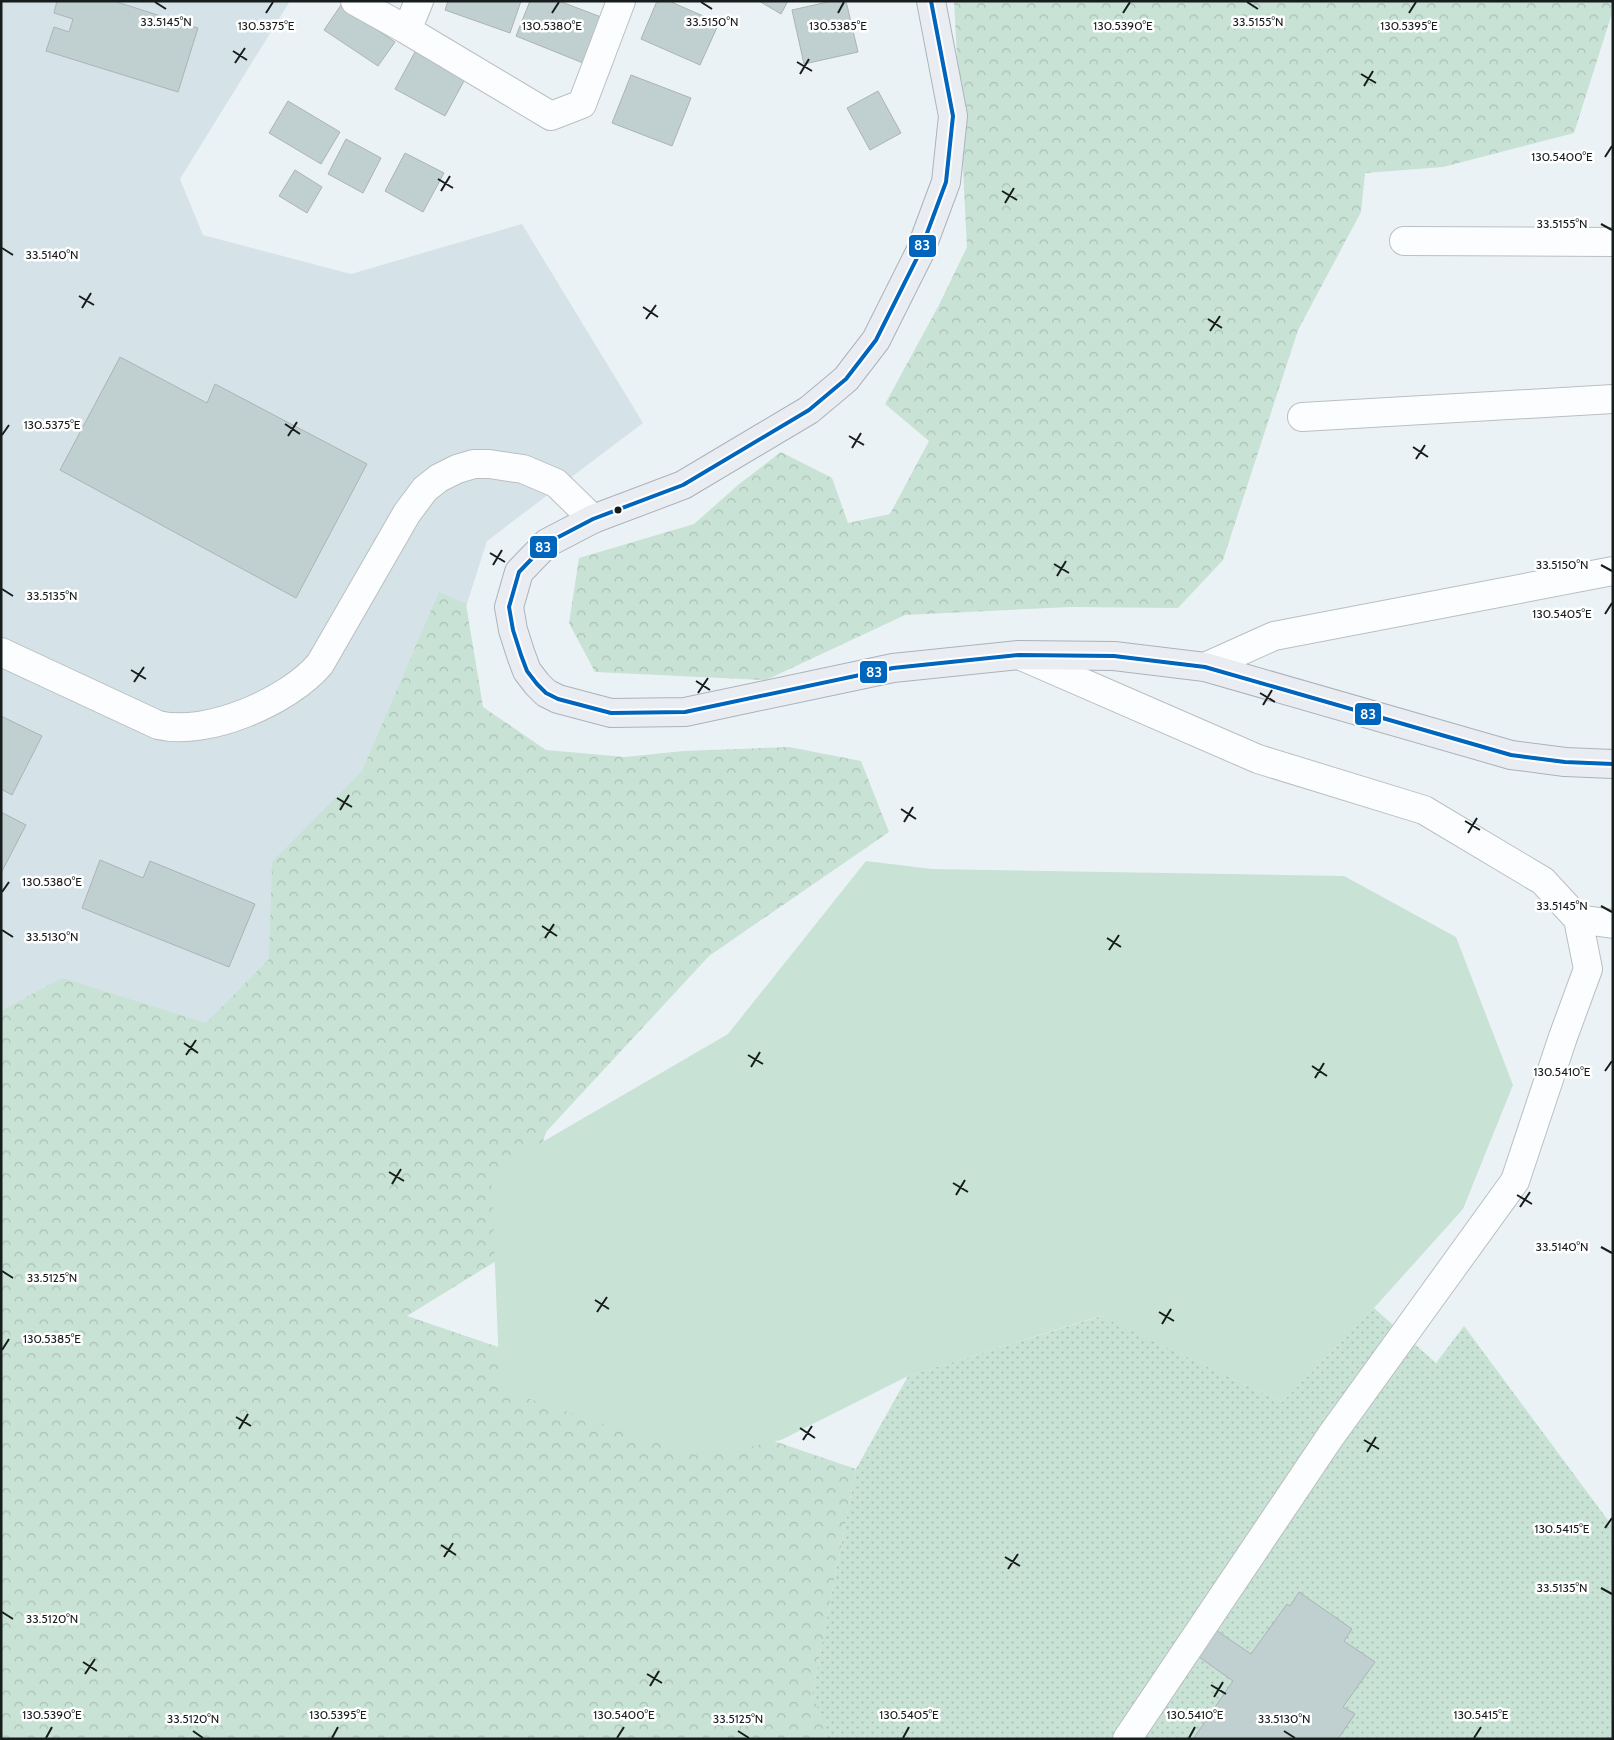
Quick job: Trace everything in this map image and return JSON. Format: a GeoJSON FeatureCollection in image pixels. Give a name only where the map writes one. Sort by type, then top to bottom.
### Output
{"type":"FeatureCollection","features":[{"type":"Feature","properties":{"kind":"main road"},"geometry":{"type":"LineString","coordinates":[[930,1],[953,116],[946,182],[920,252],[876,340],[846,379],[809,410],[683,485],[593,518],[547,543],[526,564],[520,572],[509,607],[513,630],[527,671],[546,694],[610,713],[685,712],[893,668],[1019,655],[1114,656],[1205,667],[1511,755],[1565,762],[1613,764]]}},
{"type":"Feature","properties":{"kind":"street"},"geometry":{"type":"LineString","coordinates":[[355,1],[551,116],[582,104],[621,1]]}},
{"type":"Feature","properties":{"kind":"street"},"geometry":{"type":"LineString","coordinates":[[407,30],[419,1]]}},
{"type":"Feature","properties":{"kind":"street"},"geometry":{"type":"LineString","coordinates":[[1404,241],[1613,242]]}},
{"type":"Feature","properties":{"kind":"street"},"geometry":{"type":"LineString","coordinates":[[1302,417],[1613,399]]}},
{"type":"Feature","properties":{"kind":"street"},"geometry":{"type":"LineString","coordinates":[[1,652],[158,725],[180,728],[226,721],[267,704],[291,690],[313,672],[320,664],[407,513],[425,489],[439,478],[474,464],[489,464],[523,469],[556,482],[593,518]]}},
{"type":"Feature","properties":{"kind":"street"},"geometry":{"type":"LineString","coordinates":[[1205,667],[1274,636],[1613,571]]}},
{"type":"Feature","properties":{"kind":"street"},"geometry":{"type":"LineString","coordinates":[[1019,655],[1258,759],[1424,810],[1543,881],[1578,919],[1588,968],[1562,1037],[1515,1181],[1332,1435],[1127,1739]]}},
{"type":"Feature","properties":{"kind":"street"},"geometry":{"type":"LineString","coordinates":[[1578,919],[1613,924]]}},
{"type":"Feature","properties":{"kind":"shaded area"},"geometry":{"type":"Polygon","coordinates":[[[1,1],[290,1],[180,179],[203,235],[351,274],[522,224],[643,423],[487,541],[336,1015],[1,1644],[1,1]]]}},
{"type":"Feature","properties":{"kind":"green space"},"geometry":{"type":"Polygon","coordinates":[[[954,1],[1613,1],[1613,10],[1574,133],[1443,167],[1365,173],[1361,212],[1298,330],[1223,560],[1178,608],[1070,607],[905,615],[766,680],[595,672],[569,623],[579,558],[694,524],[738,485],[781,452],[832,478],[848,523],[890,514],[929,441],[885,404],[939,305],[967,247],[954,1]]]}},
{"type":"Feature","properties":{"kind":"green space"},"geometry":{"type":"Polygon","coordinates":[[[439,592],[466,604],[483,707],[546,750],[625,757],[683,751],[789,747],[861,761],[889,832],[709,956],[546,1132],[509,1253],[407,1316],[856,1469],[812,1695],[831,1739],[1,1739],[1,1011],[62,978],[206,1023],[269,959],[272,862],[362,771],[439,592]]]}},
{"type":"Feature","properties":{"kind":"green space"},"geometry":{"type":"Polygon","coordinates":[[[866,861],[932,869],[1344,876],[1456,937],[1513,1085],[1463,1209],[1374,1308],[1282,1402],[1100,1316],[908,1376],[781,1440],[702,1457],[500,1389],[491,1172],[728,1034],[866,861]]]}},
{"type":"Feature","properties":{"kind":"green space"},"geometry":{"type":"Polygon","coordinates":[[[1374,1308],[1436,1363],[1464,1326],[1613,1527],[1613,1739],[823,1739],[812,1695],[856,1469],[908,1376],[1101,1316],[1282,1402],[1374,1308]]]}},
{"type":"Feature","properties":{"kind":"building"},"geometry":{"type":"Polygon","coordinates":[[[57,1],[114,1],[198,28],[178,92],[46,51],[54,27],[69,32],[73,19],[54,13],[57,1]]]}},
{"type":"Feature","properties":{"kind":"building"},"geometry":{"type":"Polygon","coordinates":[[[448,1],[521,1],[510,33],[445,10],[448,1]]]}},
{"type":"Feature","properties":{"kind":"building"},"geometry":{"type":"Polygon","coordinates":[[[530,1],[559,1],[601,17],[583,63],[516,36],[530,1]]]}},
{"type":"Feature","properties":{"kind":"building"},"geometry":{"type":"Polygon","coordinates":[[[657,1],[669,1],[719,23],[700,65],[641,39],[657,1]]]}},
{"type":"Feature","properties":{"kind":"building"},"geometry":{"type":"Polygon","coordinates":[[[759,1],[788,1],[781,14],[759,1]]]}},
{"type":"Feature","properties":{"kind":"building"},"geometry":{"type":"Polygon","coordinates":[[[832,1],[846,1],[858,52],[804,64],[792,10],[832,1]]]}},
{"type":"Feature","properties":{"kind":"building"},"geometry":{"type":"Polygon","coordinates":[[[341,5],[395,42],[378,66],[324,30],[341,5]]]}},
{"type":"Feature","properties":{"kind":"building"},"geometry":{"type":"Polygon","coordinates":[[[421,41],[471,68],[445,116],[395,89],[421,41]]]}},
{"type":"Feature","properties":{"kind":"building"},"geometry":{"type":"Polygon","coordinates":[[[631,75],[691,98],[672,146],[612,123],[631,75]]]}},
{"type":"Feature","properties":{"kind":"building"},"geometry":{"type":"Polygon","coordinates":[[[878,91],[901,133],[870,150],[847,108],[878,91]]]}},
{"type":"Feature","properties":{"kind":"building"},"geometry":{"type":"Polygon","coordinates":[[[288,101],[340,132],[321,164],[269,133],[288,101]]]}},
{"type":"Feature","properties":{"kind":"building"},"geometry":{"type":"Polygon","coordinates":[[[346,139],[381,158],[363,193],[328,174],[346,139]]]}},
{"type":"Feature","properties":{"kind":"building"},"geometry":{"type":"Polygon","coordinates":[[[405,153],[444,173],[423,212],[385,191],[405,153]]]}},
{"type":"Feature","properties":{"kind":"building"},"geometry":{"type":"Polygon","coordinates":[[[295,170],[322,187],[307,213],[279,196],[295,170]]]}},
{"type":"Feature","properties":{"kind":"building"},"geometry":{"type":"Polygon","coordinates":[[[120,357],[207,403],[215,384],[367,464],[296,598],[60,470],[120,357]]]}},
{"type":"Feature","properties":{"kind":"building"},"geometry":{"type":"Polygon","coordinates":[[[1,716],[42,736],[12,795],[1,789],[1,716]]]}},
{"type":"Feature","properties":{"kind":"building"},"geometry":{"type":"Polygon","coordinates":[[[1,812],[26,825],[1,873],[1,812]]]}},
{"type":"Feature","properties":{"kind":"building"},"geometry":{"type":"Polygon","coordinates":[[[100,860],[143,878],[150,861],[255,904],[229,967],[82,908],[100,860]]]}},
{"type":"Feature","properties":{"kind":"building"},"geometry":{"type":"Polygon","coordinates":[[[1299,1592],[1352,1629],[1344,1641],[1375,1662],[1343,1707],[1355,1714],[1338,1739],[1193,1739],[1233,1681],[1192,1652],[1210,1626],[1251,1654],[1287,1604],[1290,1606],[1299,1592]]]}},
{"type":"Feature","properties":{"kind":"transit line","name":"83"},"geometry":{"type":"LineString","coordinates":[[931,1],[953,116],[946,182],[920,252],[876,340],[846,379],[809,410],[683,485],[593,519],[547,543],[519,572],[509,607],[513,630],[521,655],[527,671],[537,684],[546,693],[558,699],[611,713],[685,712],[893,668],[1019,655],[1114,656],[1205,667],[1511,755],[1565,762],[1613,764]]}}]}
